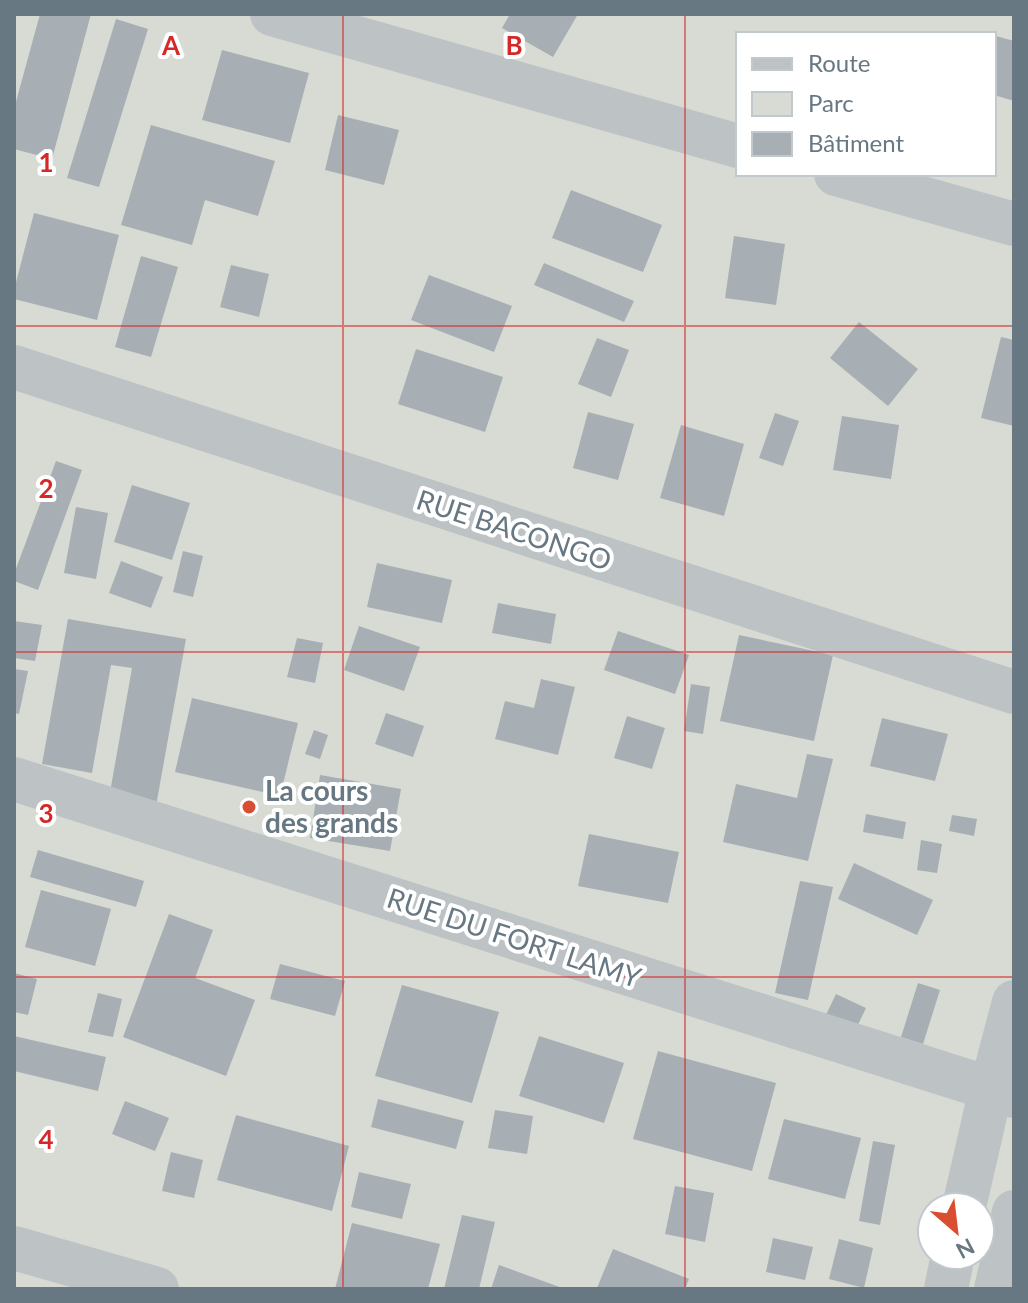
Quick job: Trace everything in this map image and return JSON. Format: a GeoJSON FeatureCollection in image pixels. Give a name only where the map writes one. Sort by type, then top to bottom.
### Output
{"type":"FeatureCollection","features":[{"type":"Feature","properties":{"kind":"street"},"geometry":{"type":"LineString","coordinates":[[272,14],[736,145]]}},
{"type":"Feature","properties":{"kind":"street"},"geometry":{"type":"LineString","coordinates":[[843,176],[1014,224]]}},
{"type":"Feature","properties":{"kind":"street","name":"RUE BACONGO"},"geometry":{"type":"LineString","coordinates":[[14,367],[1014,692]]}},
{"type":"Feature","properties":{"kind":"street","name":"RUE DU FORT LAMY"},"geometry":{"type":"LineString","coordinates":[[14,779],[1002,1092]]}},
{"type":"Feature","properties":{"kind":"street"},"geometry":{"type":"LineString","coordinates":[[969,1191],[1002,1092],[1014,1002]]}},
{"type":"Feature","properties":{"kind":"street"},"geometry":{"type":"LineString","coordinates":[[996,1289],[1014,1212]]}},
{"type":"Feature","properties":{"kind":"street"},"geometry":{"type":"LineString","coordinates":[[14,1248],[157,1289]]}},
{"type":"Feature","properties":{"kind":"green space"},"geometry":{"type":"Polygon","coordinates":[[[14,14],[1014,14],[1014,1289],[14,1289],[14,14]]]}},
{"type":"Feature","properties":{"kind":"building"},"geometry":{"type":"Polygon","coordinates":[[[40,14],[91,14],[52,159],[14,149],[14,109],[40,14]]]}},
{"type":"Feature","properties":{"kind":"building"},"geometry":{"type":"Polygon","coordinates":[[[510,14],[578,14],[553,57],[502,28],[510,14]]]}},
{"type":"Feature","properties":{"kind":"building"},"geometry":{"type":"Polygon","coordinates":[[[116,19],[148,29],[99,187],[67,178],[116,19]]]}},
{"type":"Feature","properties":{"kind":"building"},"geometry":{"type":"Polygon","coordinates":[[[996,36],[1014,41],[1014,101],[996,96],[996,36]]]}},
{"type":"Feature","properties":{"kind":"building"},"geometry":{"type":"Polygon","coordinates":[[[222,50],[309,73],[290,143],[202,120],[222,50]]]}},
{"type":"Feature","properties":{"kind":"building"},"geometry":{"type":"Polygon","coordinates":[[[338,115],[399,130],[384,185],[325,170],[338,115]]]}},
{"type":"Feature","properties":{"kind":"building"},"geometry":{"type":"Polygon","coordinates":[[[151,125],[275,161],[258,216],[205,200],[192,245],[121,225],[151,125]]]}},
{"type":"Feature","properties":{"kind":"building"},"geometry":{"type":"Polygon","coordinates":[[[571,190],[662,225],[643,272],[552,238],[571,190]]]}},
{"type":"Feature","properties":{"kind":"building"},"geometry":{"type":"Polygon","coordinates":[[[34,213],[119,235],[97,320],[14,299],[34,213]]]}},
{"type":"Feature","properties":{"kind":"building"},"geometry":{"type":"Polygon","coordinates":[[[734,236],[785,244],[776,305],[725,298],[734,236]]]}},
{"type":"Feature","properties":{"kind":"building"},"geometry":{"type":"Polygon","coordinates":[[[141,256],[178,267],[151,357],[115,347],[141,256]]]}},
{"type":"Feature","properties":{"kind":"building"},"geometry":{"type":"Polygon","coordinates":[[[544,263],[634,301],[624,322],[534,285],[544,263]]]}},
{"type":"Feature","properties":{"kind":"building"},"geometry":{"type":"Polygon","coordinates":[[[231,265],[269,274],[259,317],[220,307],[231,265]]]}},
{"type":"Feature","properties":{"kind":"building"},"geometry":{"type":"Polygon","coordinates":[[[429,275],[512,306],[494,352],[411,320],[429,275]]]}},
{"type":"Feature","properties":{"kind":"building"},"geometry":{"type":"Polygon","coordinates":[[[859,322],[918,369],[888,406],[830,358],[859,322]]]}},
{"type":"Feature","properties":{"kind":"building"},"geometry":{"type":"Polygon","coordinates":[[[1001,337],[1014,340],[1014,426],[981,418],[1001,337]]]}},
{"type":"Feature","properties":{"kind":"building"},"geometry":{"type":"Polygon","coordinates":[[[597,338],[629,350],[611,397],[578,384],[597,338]]]}},
{"type":"Feature","properties":{"kind":"building"},"geometry":{"type":"Polygon","coordinates":[[[416,349],[503,377],[485,432],[398,404],[416,349]]]}},
{"type":"Feature","properties":{"kind":"building"},"geometry":{"type":"Polygon","coordinates":[[[588,412],[634,424],[618,480],[573,468],[588,412]]]}},
{"type":"Feature","properties":{"kind":"building"},"geometry":{"type":"Polygon","coordinates":[[[775,413],[799,421],[783,466],[759,458],[775,413]]]}},
{"type":"Feature","properties":{"kind":"building"},"geometry":{"type":"Polygon","coordinates":[[[842,416],[899,425],[891,479],[833,470],[842,416]]]}},
{"type":"Feature","properties":{"kind":"building"},"geometry":{"type":"Polygon","coordinates":[[[681,425],[744,444],[724,516],[660,498],[681,425]]]}},
{"type":"Feature","properties":{"kind":"building"},"geometry":{"type":"Polygon","coordinates":[[[56,461],[82,470],[38,590],[14,581],[14,574],[56,461]]]}},
{"type":"Feature","properties":{"kind":"building"},"geometry":{"type":"Polygon","coordinates":[[[132,485],[190,503],[172,560],[114,542],[132,485]]]}},
{"type":"Feature","properties":{"kind":"building"},"geometry":{"type":"Polygon","coordinates":[[[76,507],[108,513],[96,579],[64,573],[76,507]]]}},
{"type":"Feature","properties":{"kind":"building"},"geometry":{"type":"Polygon","coordinates":[[[183,551],[203,556],[193,597],[173,592],[183,551]]]}},
{"type":"Feature","properties":{"kind":"building"},"geometry":{"type":"Polygon","coordinates":[[[121,561],[163,577],[151,608],[109,593],[121,561]]]}},
{"type":"Feature","properties":{"kind":"building"},"geometry":{"type":"Polygon","coordinates":[[[377,563],[452,580],[442,623],[367,607],[377,563]]]}},
{"type":"Feature","properties":{"kind":"building"},"geometry":{"type":"Polygon","coordinates":[[[498,603],[556,614],[551,644],[492,633],[498,603]]]}},
{"type":"Feature","properties":{"kind":"building"},"geometry":{"type":"Polygon","coordinates":[[[68,619],[186,639],[156,806],[109,798],[132,668],[111,665],[92,773],[42,764],[68,619]]]}},
{"type":"Feature","properties":{"kind":"building"},"geometry":{"type":"Polygon","coordinates":[[[14,621],[42,625],[35,661],[14,658],[14,621]]]}},
{"type":"Feature","properties":{"kind":"building"},"geometry":{"type":"Polygon","coordinates":[[[359,626],[420,647],[404,691],[344,670],[359,626]]]}},
{"type":"Feature","properties":{"kind":"building"},"geometry":{"type":"Polygon","coordinates":[[[618,631],[689,655],[675,694],[604,670],[618,631]]]}},
{"type":"Feature","properties":{"kind":"building"},"geometry":{"type":"Polygon","coordinates":[[[739,635],[833,655],[814,741],[720,721],[739,635]]]}},
{"type":"Feature","properties":{"kind":"building"},"geometry":{"type":"Polygon","coordinates":[[[297,638],[323,643],[315,683],[287,677],[297,638]]]}},
{"type":"Feature","properties":{"kind":"building"},"geometry":{"type":"Polygon","coordinates":[[[14,669],[28,671],[19,714],[14,713],[14,669]]]}},
{"type":"Feature","properties":{"kind":"building"},"geometry":{"type":"Polygon","coordinates":[[[541,679],[575,687],[558,755],[495,739],[505,701],[534,708],[541,679]]]}},
{"type":"Feature","properties":{"kind":"building"},"geometry":{"type":"Polygon","coordinates":[[[691,684],[710,687],[703,734],[684,731],[691,684]]]}},
{"type":"Feature","properties":{"kind":"building"},"geometry":{"type":"Polygon","coordinates":[[[192,698],[298,723],[280,796],[175,772],[192,698]]]}},
{"type":"Feature","properties":{"kind":"building"},"geometry":{"type":"Polygon","coordinates":[[[386,713],[424,726],[413,757],[375,744],[386,713]]]}},
{"type":"Feature","properties":{"kind":"building"},"geometry":{"type":"Polygon","coordinates":[[[627,716],[665,728],[652,769],[614,758],[627,716]]]}},
{"type":"Feature","properties":{"kind":"building"},"geometry":{"type":"Polygon","coordinates":[[[882,718],[948,734],[935,781],[870,766],[882,718]]]}},
{"type":"Feature","properties":{"kind":"building"},"geometry":{"type":"Polygon","coordinates":[[[314,730],[328,735],[320,759],[305,754],[314,730]]]}},
{"type":"Feature","properties":{"kind":"building"},"geometry":{"type":"Polygon","coordinates":[[[807,754],[833,759],[808,861],[723,842],[736,784],[797,798],[807,754]]]}},
{"type":"Feature","properties":{"kind":"building"},"geometry":{"type":"Polygon","coordinates":[[[320,775],[401,789],[390,851],[310,838],[320,775]]]}},
{"type":"Feature","properties":{"kind":"building"},"geometry":{"type":"Polygon","coordinates":[[[866,814],[906,822],[903,839],[863,832],[866,814]]]}},
{"type":"Feature","properties":{"kind":"building"},"geometry":{"type":"Polygon","coordinates":[[[952,815],[977,819],[974,836],[949,831],[952,815]]]}},
{"type":"Feature","properties":{"kind":"building"},"geometry":{"type":"Polygon","coordinates":[[[589,834],[679,852],[668,903],[578,886],[589,834]]]}},
{"type":"Feature","properties":{"kind":"building"},"geometry":{"type":"Polygon","coordinates":[[[921,840],[942,844],[937,873],[917,870],[921,840]]]}},
{"type":"Feature","properties":{"kind":"building"},"geometry":{"type":"Polygon","coordinates":[[[38,850],[144,881],[136,907],[30,877],[38,850]]]}},
{"type":"Feature","properties":{"kind":"building"},"geometry":{"type":"Polygon","coordinates":[[[854,863],[933,900],[917,935],[838,899],[854,863]]]}},
{"type":"Feature","properties":{"kind":"building"},"geometry":{"type":"Polygon","coordinates":[[[800,881],[833,887],[808,1000],[775,993],[800,881]]]}},
{"type":"Feature","properties":{"kind":"building"},"geometry":{"type":"Polygon","coordinates":[[[41,890],[111,909],[95,966],[25,947],[41,890]]]}},
{"type":"Feature","properties":{"kind":"building"},"geometry":{"type":"Polygon","coordinates":[[[169,914],[213,930],[195,978],[255,1000],[226,1076],[123,1037],[169,914]]]}},
{"type":"Feature","properties":{"kind":"building"},"geometry":{"type":"Polygon","coordinates":[[[280,964],[345,981],[335,1016],[270,999],[280,964]]]}},
{"type":"Feature","properties":{"kind":"building"},"geometry":{"type":"Polygon","coordinates":[[[14,973],[37,979],[28,1015],[14,1012],[14,973]]]}},
{"type":"Feature","properties":{"kind":"building"},"geometry":{"type":"Polygon","coordinates":[[[918,983],[940,990],[923,1044],[901,1037],[918,983]]]}},
{"type":"Feature","properties":{"kind":"building"},"geometry":{"type":"Polygon","coordinates":[[[402,985],[499,1012],[472,1103],[375,1076],[402,985]]]}},
{"type":"Feature","properties":{"kind":"building"},"geometry":{"type":"Polygon","coordinates":[[[98,993],[122,999],[113,1037],[88,1032],[98,993]]]}},
{"type":"Feature","properties":{"kind":"building"},"geometry":{"type":"Polygon","coordinates":[[[836,994],[866,1008],[854,1033],[824,1019],[836,994]]]}},
{"type":"Feature","properties":{"kind":"building"},"geometry":{"type":"Polygon","coordinates":[[[14,1036],[106,1057],[98,1091],[14,1071],[14,1036]]]}},
{"type":"Feature","properties":{"kind":"building"},"geometry":{"type":"Polygon","coordinates":[[[539,1036],[624,1063],[604,1123],[519,1096],[539,1036]]]}},
{"type":"Feature","properties":{"kind":"building"},"geometry":{"type":"Polygon","coordinates":[[[658,1051],[776,1083],[752,1171],[633,1139],[658,1051]]]}},
{"type":"Feature","properties":{"kind":"building"},"geometry":{"type":"Polygon","coordinates":[[[378,1099],[464,1121],[456,1149],[371,1127],[378,1099]]]}},
{"type":"Feature","properties":{"kind":"building"},"geometry":{"type":"Polygon","coordinates":[[[125,1101],[169,1118],[155,1151],[112,1134],[125,1101]]]}},
{"type":"Feature","properties":{"kind":"building"},"geometry":{"type":"Polygon","coordinates":[[[495,1110],[533,1116],[527,1154],[488,1148],[495,1110]]]}},
{"type":"Feature","properties":{"kind":"building"},"geometry":{"type":"Polygon","coordinates":[[[236,1115],[349,1146],[332,1211],[217,1180],[236,1115]]]}},
{"type":"Feature","properties":{"kind":"building"},"geometry":{"type":"Polygon","coordinates":[[[784,1119],[861,1138],[845,1199],[768,1179],[784,1119]]]}},
{"type":"Feature","properties":{"kind":"building"},"geometry":{"type":"Polygon","coordinates":[[[873,1141],[895,1145],[880,1225],[859,1221],[873,1141]]]}},
{"type":"Feature","properties":{"kind":"building"},"geometry":{"type":"Polygon","coordinates":[[[171,1152],[203,1160],[194,1198],[162,1191],[171,1152]]]}},
{"type":"Feature","properties":{"kind":"building"},"geometry":{"type":"Polygon","coordinates":[[[359,1172],[411,1184],[402,1219],[351,1207],[359,1172]]]}},
{"type":"Feature","properties":{"kind":"building"},"geometry":{"type":"Polygon","coordinates":[[[675,1186],[714,1193],[705,1242],[665,1234],[675,1186]]]}},
{"type":"Feature","properties":{"kind":"building"},"geometry":{"type":"Polygon","coordinates":[[[462,1215],[495,1222],[479,1289],[444,1289],[462,1215]]]}},
{"type":"Feature","properties":{"kind":"building"},"geometry":{"type":"Polygon","coordinates":[[[352,1223],[440,1244],[428,1289],[335,1289],[352,1223]]]}},
{"type":"Feature","properties":{"kind":"building"},"geometry":{"type":"Polygon","coordinates":[[[773,1238],[813,1247],[805,1280],[766,1272],[773,1238]]]}},
{"type":"Feature","properties":{"kind":"building"},"geometry":{"type":"Polygon","coordinates":[[[839,1239],[873,1248],[864,1288],[829,1279],[839,1239]]]}},
{"type":"Feature","properties":{"kind":"building"},"geometry":{"type":"Polygon","coordinates":[[[613,1249],[689,1279],[685,1289],[597,1288],[613,1249]]]}},
{"type":"Feature","properties":{"kind":"building"},"geometry":{"type":"Polygon","coordinates":[[[499,1265],[565,1289],[491,1289],[499,1265]]]}},
{"type":"Feature","properties":{"kind":"place","name":"La cours des grands"},"geometry":{"type":"Point","coordinates":[249,807]}}]}
